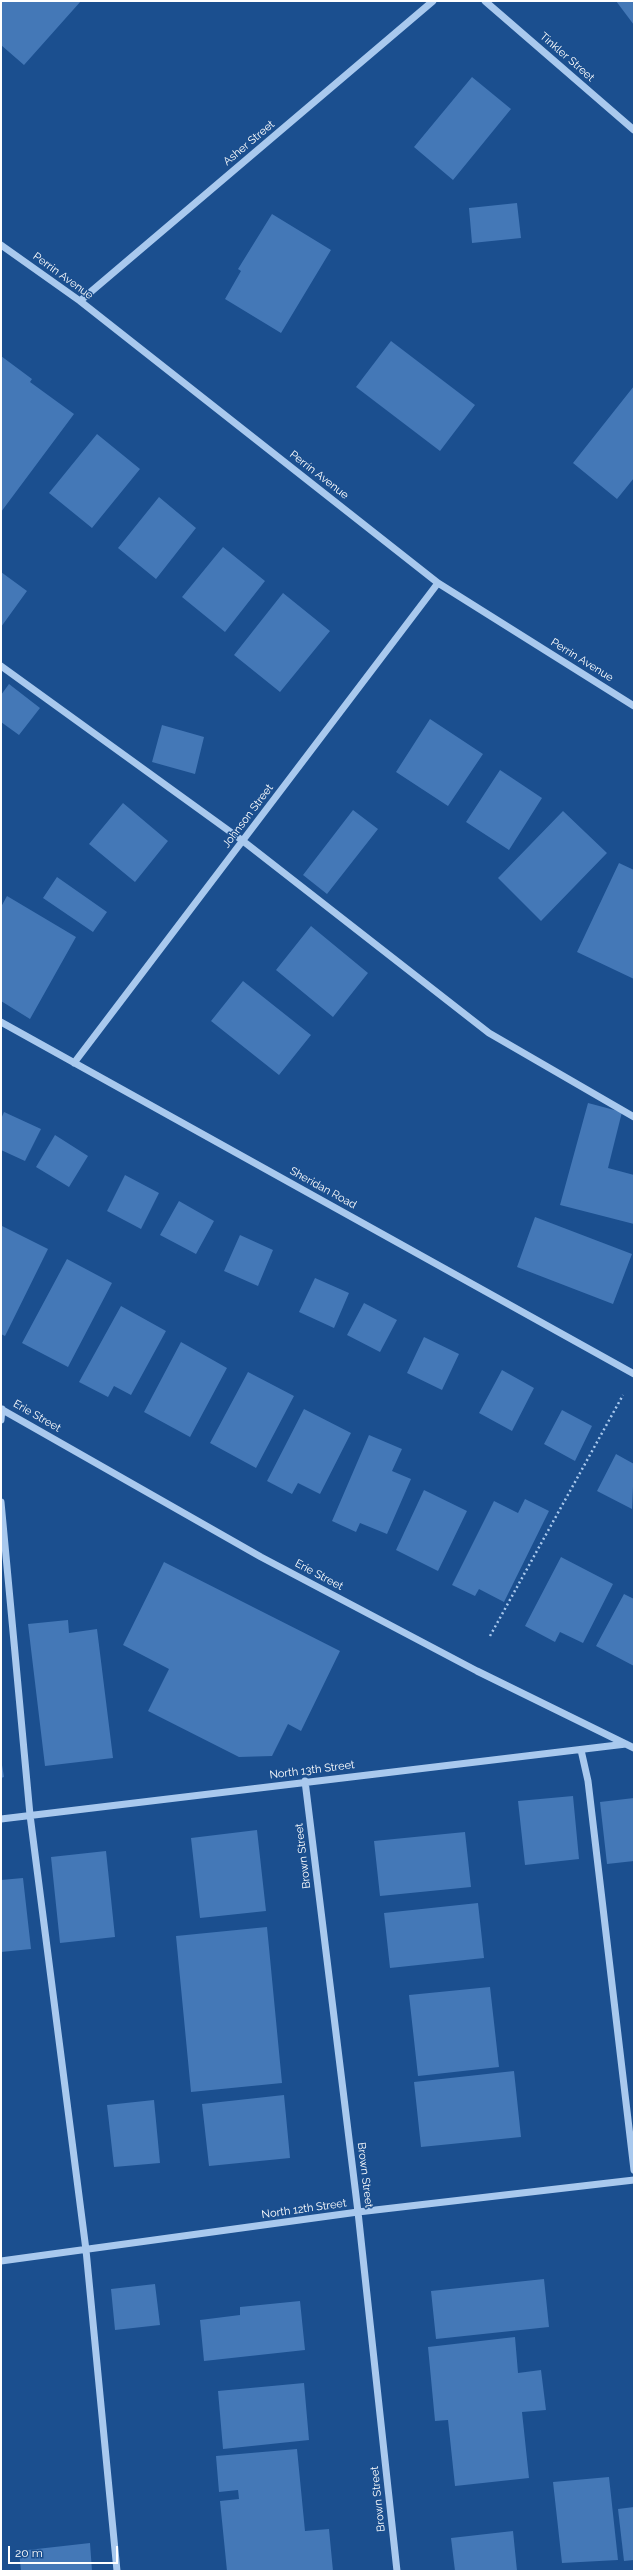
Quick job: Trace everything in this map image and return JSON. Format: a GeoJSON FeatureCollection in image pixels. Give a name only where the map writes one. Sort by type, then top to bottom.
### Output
{"type":"FeatureCollection","features":[{"type":"Feature","properties":{"kind":"street","name":"Asher Street"},"geometry":{"type":"LineString","coordinates":[[80,301],[433,1]]}},
{"type":"Feature","properties":{"kind":"street","name":"Tinkler Street"},"geometry":{"type":"LineString","coordinates":[[485,1],[634,130]]}},
{"type":"Feature","properties":{"kind":"street","name":"Perrin Avenue"},"geometry":{"type":"LineString","coordinates":[[1,245],[80,301],[438,583],[634,706]]}},
{"type":"Feature","properties":{"kind":"street","name":"Johnson Street"},"geometry":{"type":"LineString","coordinates":[[74,1063],[438,583]]}},
{"type":"Feature","properties":{"kind":"street"},"geometry":{"type":"LineString","coordinates":[[1,666],[243,841],[489,1033],[634,1117]]}},
{"type":"Feature","properties":{"kind":"street","name":"Sheridan Road"},"geometry":{"type":"LineString","coordinates":[[1,1022],[634,1374]]}},
{"type":"Feature","properties":{"kind":"street"},"geometry":{"type":"LineString","coordinates":[[1,1420],[2,1409]]}},
{"type":"Feature","properties":{"kind":"street","name":"Erie Street"},"geometry":{"type":"LineString","coordinates":[[2,1409],[261,1557],[477,1671],[634,1748]]}},
{"type":"Feature","properties":{"kind":"street"},"geometry":{"type":"LineString","coordinates":[[1,1502],[30,1815],[86,2250],[117,2571]]}},
{"type":"Feature","properties":{"kind":"street","name":"North 13th Street"},"geometry":{"type":"LineString","coordinates":[[1,1819],[305,1781],[626,1744]]}},
{"type":"Feature","properties":{"kind":"street"},"geometry":{"type":"LineString","coordinates":[[581,1750],[588,1781],[634,2170]]}},
{"type":"Feature","properties":{"kind":"street","name":"Brown Street"},"geometry":{"type":"LineString","coordinates":[[305,1781],[358,2212],[397,2571]]}},
{"type":"Feature","properties":{"kind":"street","name":"North 12th Street"},"geometry":{"type":"LineString","coordinates":[[1,2262],[358,2212],[634,2180]]}},
{"type":"Feature","properties":{"kind":"path"},"geometry":{"type":"LineString","coordinates":[[490,1636],[626,1389]]}},
{"type":"Feature","properties":{"kind":"building"},"geometry":{"type":"Polygon","coordinates":[[[1,1],[81,1],[24,65],[1,45],[1,1]]]}},
{"type":"Feature","properties":{"kind":"building"},"geometry":{"type":"Polygon","coordinates":[[[616,1],[634,1],[634,25],[616,1]]]}},
{"type":"Feature","properties":{"kind":"building"},"geometry":{"type":"Polygon","coordinates":[[[472,77],[511,109],[453,180],[414,147],[472,77]]]}},
{"type":"Feature","properties":{"kind":"building"},"geometry":{"type":"Polygon","coordinates":[[[517,203],[521,238],[472,243],[469,208],[517,203]]]}},
{"type":"Feature","properties":{"kind":"building"},"geometry":{"type":"Polygon","coordinates":[[[272,214],[331,250],[281,333],[225,299],[241,271],[238,269],[272,214]]]}},
{"type":"Feature","properties":{"kind":"building"},"geometry":{"type":"Polygon","coordinates":[[[391,341],[475,405],[440,451],[356,387],[391,341]]]}},
{"type":"Feature","properties":{"kind":"building"},"geometry":{"type":"Polygon","coordinates":[[[1,356],[32,379],[30,382],[74,414],[1,512],[1,356]]]}},
{"type":"Feature","properties":{"kind":"building"},"geometry":{"type":"Polygon","coordinates":[[[634,386],[634,478],[617,499],[573,463],[634,386]]]}},
{"type":"Feature","properties":{"kind":"building"},"geometry":{"type":"Polygon","coordinates":[[[97,434],[140,469],[92,528],[49,493],[97,434]]]}},
{"type":"Feature","properties":{"kind":"building"},"geometry":{"type":"Polygon","coordinates":[[[159,497],[196,528],[156,579],[118,548],[159,497]]]}},
{"type":"Feature","properties":{"kind":"building"},"geometry":{"type":"Polygon","coordinates":[[[223,547],[265,581],[225,632],[182,597],[223,547]]]}},
{"type":"Feature","properties":{"kind":"building"},"geometry":{"type":"Polygon","coordinates":[[[1,572],[27,591],[1,627],[1,572]]]}},
{"type":"Feature","properties":{"kind":"building"},"geometry":{"type":"Polygon","coordinates":[[[283,593],[330,631],[280,692],[234,655],[283,593]]]}},
{"type":"Feature","properties":{"kind":"building"},"geometry":{"type":"Polygon","coordinates":[[[9,684],[40,708],[19,735],[1,722],[1,695],[9,684]]]}},
{"type":"Feature","properties":{"kind":"building"},"geometry":{"type":"Polygon","coordinates":[[[430,719],[483,754],[448,806],[396,772],[430,719]]]}},
{"type":"Feature","properties":{"kind":"building"},"geometry":{"type":"Polygon","coordinates":[[[162,725],[204,737],[195,774],[152,762],[162,725]]]}},
{"type":"Feature","properties":{"kind":"building"},"geometry":{"type":"Polygon","coordinates":[[[500,770],[542,798],[509,850],[466,822],[500,770]]]}},
{"type":"Feature","properties":{"kind":"building"},"geometry":{"type":"Polygon","coordinates":[[[123,803],[168,841],[135,882],[89,844],[123,803]]]}},
{"type":"Feature","properties":{"kind":"building"},"geometry":{"type":"Polygon","coordinates":[[[353,810],[378,829],[327,894],[303,875],[353,810]]]}},
{"type":"Feature","properties":{"kind":"building"},"geometry":{"type":"Polygon","coordinates":[[[563,811],[607,853],[541,921],[498,878],[563,811]]]}},
{"type":"Feature","properties":{"kind":"building"},"geometry":{"type":"Polygon","coordinates":[[[619,863],[634,870],[634,979],[577,952],[619,863]]]}},
{"type":"Feature","properties":{"kind":"building"},"geometry":{"type":"Polygon","coordinates":[[[57,877],[107,912],[93,932],[43,898],[57,877]]]}},
{"type":"Feature","properties":{"kind":"building"},"geometry":{"type":"Polygon","coordinates":[[[7,896],[76,937],[30,1019],[1,1001],[1,907],[7,896]]]}},
{"type":"Feature","properties":{"kind":"building"},"geometry":{"type":"Polygon","coordinates":[[[311,926],[368,973],[333,1017],[276,970],[311,926]]]}},
{"type":"Feature","properties":{"kind":"building"},"geometry":{"type":"Polygon","coordinates":[[[243,981],[311,1035],[279,1075],[211,1021],[243,981]]]}},
{"type":"Feature","properties":{"kind":"building"},"geometry":{"type":"Polygon","coordinates":[[[588,1103],[622,1112],[608,1168],[634,1175],[634,1224],[560,1205],[588,1103]]]}},
{"type":"Feature","properties":{"kind":"building"},"geometry":{"type":"Polygon","coordinates":[[[4,1112],[41,1129],[25,1161],[1,1150],[1,1119],[4,1112]]]}},
{"type":"Feature","properties":{"kind":"building"},"geometry":{"type":"Polygon","coordinates":[[[55,1135],[88,1156],[69,1187],[36,1167],[55,1135]]]}},
{"type":"Feature","properties":{"kind":"building"},"geometry":{"type":"Polygon","coordinates":[[[125,1175],[159,1193],[141,1229],[107,1211],[125,1175]]]}},
{"type":"Feature","properties":{"kind":"building"},"geometry":{"type":"Polygon","coordinates":[[[179,1201],[214,1221],[196,1254],[160,1235],[179,1201]]]}},
{"type":"Feature","properties":{"kind":"building"},"geometry":{"type":"Polygon","coordinates":[[[535,1217],[632,1254],[613,1304],[517,1267],[535,1217]]]}},
{"type":"Feature","properties":{"kind":"building"},"geometry":{"type":"Polygon","coordinates":[[[2,1226],[48,1249],[5,1336],[1,1334],[2,1226]]]}},
{"type":"Feature","properties":{"kind":"building"},"geometry":{"type":"Polygon","coordinates":[[[240,1235],[273,1250],[258,1286],[224,1271],[240,1235]]]}},
{"type":"Feature","properties":{"kind":"building"},"geometry":{"type":"Polygon","coordinates":[[[67,1259],[112,1283],[68,1367],[22,1343],[67,1259]]]}},
{"type":"Feature","properties":{"kind":"building"},"geometry":{"type":"Polygon","coordinates":[[[315,1278],[349,1293],[334,1328],[299,1312],[315,1278]]]}},
{"type":"Feature","properties":{"kind":"building"},"geometry":{"type":"Polygon","coordinates":[[[364,1303],[397,1320],[380,1352],[347,1335],[364,1303]]]}},
{"type":"Feature","properties":{"kind":"building"},"geometry":{"type":"Polygon","coordinates":[[[121,1306],[166,1331],[131,1395],[114,1386],[108,1397],[79,1382],[121,1306]]]}},
{"type":"Feature","properties":{"kind":"building"},"geometry":{"type":"Polygon","coordinates":[[[424,1337],[459,1354],[442,1390],[407,1373],[424,1337]]]}},
{"type":"Feature","properties":{"kind":"building"},"geometry":{"type":"Polygon","coordinates":[[[181,1342],[227,1368],[190,1437],[144,1412],[181,1342]]]}},
{"type":"Feature","properties":{"kind":"building"},"geometry":{"type":"Polygon","coordinates":[[[502,1370],[534,1388],[512,1431],[479,1413],[502,1370]]]}},
{"type":"Feature","properties":{"kind":"building"},"geometry":{"type":"Polygon","coordinates":[[[248,1372],[294,1396],[256,1468],[210,1443],[248,1372]]]}},
{"type":"Feature","properties":{"kind":"building"},"geometry":{"type":"Polygon","coordinates":[[[304,1409],[351,1433],[320,1494],[298,1483],[292,1494],[267,1481],[304,1409]]]}},
{"type":"Feature","properties":{"kind":"building"},"geometry":{"type":"Polygon","coordinates":[[[562,1410],[592,1426],[575,1461],[544,1444],[562,1410]]]}},
{"type":"Feature","properties":{"kind":"building"},"geometry":{"type":"Polygon","coordinates":[[[369,1435],[402,1449],[392,1471],[411,1479],[387,1534],[360,1523],[356,1532],[332,1521],[369,1435]]]}},
{"type":"Feature","properties":{"kind":"building"},"geometry":{"type":"Polygon","coordinates":[[[616,1454],[634,1464],[632,1509],[597,1491],[616,1454]]]}},
{"type":"Feature","properties":{"kind":"building"},"geometry":{"type":"Polygon","coordinates":[[[424,1490],[467,1511],[438,1571],[396,1550],[424,1490]]]}},
{"type":"Feature","properties":{"kind":"building"},"geometry":{"type":"Polygon","coordinates":[[[525,1499],[549,1511],[504,1602],[479,1589],[475,1596],[452,1585],[494,1501],[518,1513],[525,1499]]]}},
{"type":"Feature","properties":{"kind":"building"},"geometry":{"type":"Polygon","coordinates":[[[561,1557],[613,1584],[583,1643],[560,1632],[555,1642],[525,1626],[561,1557]]]}},
{"type":"Feature","properties":{"kind":"building"},"geometry":{"type":"Polygon","coordinates":[[[164,1562],[340,1651],[301,1731],[288,1724],[272,1756],[239,1757],[148,1711],[169,1669],[123,1645],[164,1562]]]}},
{"type":"Feature","properties":{"kind":"building"},"geometry":{"type":"Polygon","coordinates":[[[624,1594],[634,1599],[634,1666],[596,1646],[624,1594]]]}},
{"type":"Feature","properties":{"kind":"building"},"geometry":{"type":"Polygon","coordinates":[[[68,1620],[69,1633],[97,1629],[113,1758],[45,1766],[28,1624],[68,1620]]]}},
{"type":"Feature","properties":{"kind":"building"},"geometry":{"type":"Polygon","coordinates":[[[1,1759],[4,1777],[1,1778],[1,1759]]]}},
{"type":"Feature","properties":{"kind":"building"},"geometry":{"type":"Polygon","coordinates":[[[573,1796],[579,1859],[525,1865],[518,1801],[573,1796]]]}},
{"type":"Feature","properties":{"kind":"building"},"geometry":{"type":"Polygon","coordinates":[[[634,1798],[634,1861],[607,1864],[600,1802],[634,1798]]]}},
{"type":"Feature","properties":{"kind":"building"},"geometry":{"type":"Polygon","coordinates":[[[257,1830],[266,1911],[200,1918],[191,1838],[257,1830]]]}},
{"type":"Feature","properties":{"kind":"building"},"geometry":{"type":"Polygon","coordinates":[[[465,1832],[471,1887],[380,1896],[374,1841],[465,1832]]]}},
{"type":"Feature","properties":{"kind":"building"},"geometry":{"type":"Polygon","coordinates":[[[106,1851],[115,1937],[60,1943],[51,1857],[106,1851]]]}},
{"type":"Feature","properties":{"kind":"building"},"geometry":{"type":"Polygon","coordinates":[[[23,1878],[31,1949],[1,1952],[1,1880],[23,1878]]]}},
{"type":"Feature","properties":{"kind":"building"},"geometry":{"type":"Polygon","coordinates":[[[478,1903],[484,1958],[390,1968],[384,1913],[478,1903]]]}},
{"type":"Feature","properties":{"kind":"building"},"geometry":{"type":"Polygon","coordinates":[[[267,1927],[282,2083],[191,2092],[176,1936],[267,1927]]]}},
{"type":"Feature","properties":{"kind":"building"},"geometry":{"type":"Polygon","coordinates":[[[490,1987],[499,2067],[418,2076],[409,1995],[490,1987]]]}},
{"type":"Feature","properties":{"kind":"building"},"geometry":{"type":"Polygon","coordinates":[[[514,2071],[521,2137],[421,2147],[414,2082],[514,2071]]]}},
{"type":"Feature","properties":{"kind":"building"},"geometry":{"type":"Polygon","coordinates":[[[284,2095],[290,2158],[209,2166],[202,2104],[284,2095]]]}},
{"type":"Feature","properties":{"kind":"building"},"geometry":{"type":"Polygon","coordinates":[[[154,2100],[160,2163],[114,2167],[107,2105],[154,2100]]]}},
{"type":"Feature","properties":{"kind":"building"},"geometry":{"type":"Polygon","coordinates":[[[544,2279],[549,2327],[436,2339],[431,2291],[544,2279]]]}},
{"type":"Feature","properties":{"kind":"building"},"geometry":{"type":"Polygon","coordinates":[[[155,2284],[160,2325],[115,2330],[111,2289],[155,2284]]]}},
{"type":"Feature","properties":{"kind":"building"},"geometry":{"type":"Polygon","coordinates":[[[300,2301],[305,2350],[204,2361],[200,2320],[240,2315],[240,2307],[300,2301]]]}},
{"type":"Feature","properties":{"kind":"building"},"geometry":{"type":"Polygon","coordinates":[[[515,2337],[518,2373],[541,2370],[546,2410],[522,2412],[529,2478],[455,2486],[448,2420],[435,2421],[428,2347],[515,2337]]]}},
{"type":"Feature","properties":{"kind":"building"},"geometry":{"type":"Polygon","coordinates":[[[304,2383],[309,2440],[223,2449],[218,2391],[304,2383]]]}},
{"type":"Feature","properties":{"kind":"building"},"geometry":{"type":"Polygon","coordinates":[[[297,2449],[305,2531],[329,2529],[333,2571],[227,2571],[220,2501],[239,2499],[238,2490],[219,2492],[216,2456],[297,2449]]]}},
{"type":"Feature","properties":{"kind":"building"},"geometry":{"type":"Polygon","coordinates":[[[609,2477],[618,2560],[562,2563],[553,2482],[609,2477]]]}},
{"type":"Feature","properties":{"kind":"building"},"geometry":{"type":"Polygon","coordinates":[[[634,2507],[634,2560],[624,2561],[618,2509],[634,2507]]]}},
{"type":"Feature","properties":{"kind":"building"},"geometry":{"type":"Polygon","coordinates":[[[513,2531],[517,2571],[455,2571],[451,2538],[513,2531]]]}},
{"type":"Feature","properties":{"kind":"building"},"geometry":{"type":"Polygon","coordinates":[[[90,2543],[92,2571],[21,2571],[19,2551],[90,2543]]]}}]}
